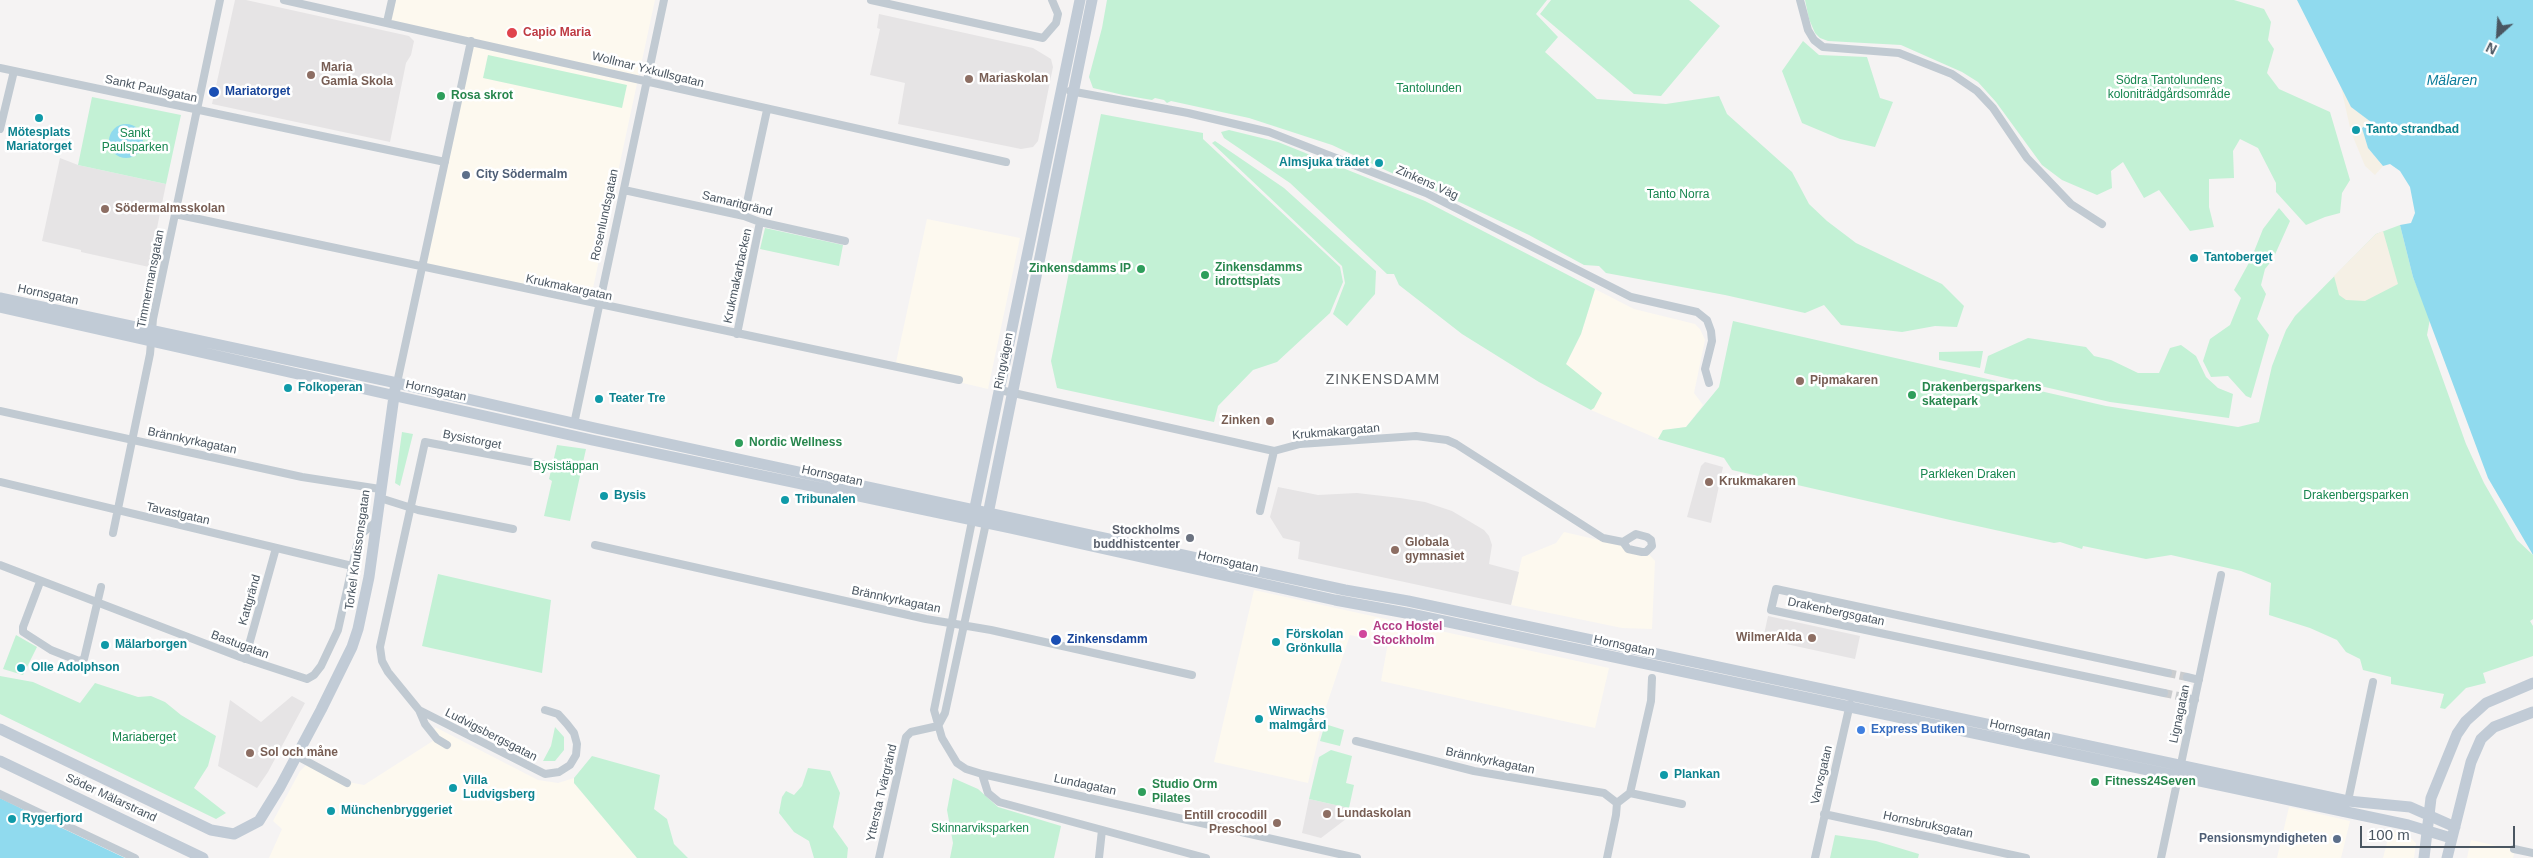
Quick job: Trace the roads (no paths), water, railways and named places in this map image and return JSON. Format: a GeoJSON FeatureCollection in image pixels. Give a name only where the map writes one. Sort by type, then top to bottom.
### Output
{"type":"FeatureCollection","features":[{"type":"Feature","properties":{"kind":"main road","name":"Ringvägen"},"geometry":{"type":"LineString","coordinates":[[988,518],[1092,0]]}},
{"type":"Feature","properties":{"kind":"main road","name":"Ringvägen"},"geometry":{"type":"LineString","coordinates":[[974,515],[1079,6]]}},
{"type":"Feature","properties":{"kind":"main road","name":"Hornsgatan"},"geometry":{"type":"LineString","coordinates":[[0,298],[394,396],[572,429],[988,518],[1335,600],[1644,658],[1851,702],[2178,778],[2394,822],[2451,838]]}},
{"type":"Feature","properties":{"kind":"main road","name":"Hornsgatan"},"geometry":{"type":"LineString","coordinates":[[0,307],[397,383],[572,429]]}},
{"type":"Feature","properties":{"kind":"main road","name":"Torkel Knutssonsgatan"},"geometry":{"type":"LineString","coordinates":[[0,729],[203,827],[227,834],[241,831],[259,821],[270,805],[344,663],[358,629],[365,603],[397,383]]}},
{"type":"Feature","properties":{"kind":"main road"},"geometry":{"type":"LineString","coordinates":[[2424,858],[2433,794],[2457,734],[2466,721],[2486,704],[2533,683]]}},
{"type":"Feature","properties":{"kind":"main road","name":"Hornsgatan"},"geometry":{"type":"LineString","coordinates":[[1851,702],[2181,765],[2348,801],[2410,807],[2455,827]]}},
{"type":"Feature","properties":{"kind":"main road"},"geometry":{"type":"LineString","coordinates":[[2447,858],[2472,762],[2481,739],[2494,727],[2533,712]]}},
{"type":"Feature","properties":{"kind":"main road","name":"Söder Mälarstrand"},"geometry":{"type":"LineString","coordinates":[[2,762],[203,858]]}},
{"type":"Feature","properties":{"kind":"street","name":"Timmermansgatan"},"geometry":{"type":"LineString","coordinates":[[112,533],[175,214],[220,0]]}},
{"type":"Feature","properties":{"kind":"street","name":"Wollmar Yxkullsgatan"},"geometry":{"type":"LineString","coordinates":[[284,0],[472,41],[767,110],[1006,162]]}},
{"type":"Feature","properties":{"kind":"street"},"geometry":{"type":"LineString","coordinates":[[387,22],[392,0]]}},
{"type":"Feature","properties":{"kind":"street","name":"Rosenlundsgatan"},"geometry":{"type":"LineString","coordinates":[[572,429],[600,306],[664,0]]}},
{"type":"Feature","properties":{"kind":"street"},"geometry":{"type":"LineString","coordinates":[[871,0],[1043,38],[1056,23],[1058,14],[1052,0]]}},
{"type":"Feature","properties":{"kind":"street"},"geometry":{"type":"LineString","coordinates":[[1800,0],[1808,30],[1814,40],[1823,47],[1899,53],[1952,74],[1977,91],[1993,108],[2027,158],[2071,204],[2102,224]]}},
{"type":"Feature","properties":{"kind":"street","name":"Torkel Knutssonsgatan"},"geometry":{"type":"LineString","coordinates":[[397,383],[472,41]]}},
{"type":"Feature","properties":{"kind":"street","name":"Sankt Paulsgatan"},"geometry":{"type":"LineString","coordinates":[[0,68],[445,162]]}},
{"type":"Feature","properties":{"kind":"street"},"geometry":{"type":"LineString","coordinates":[[0,129],[14,71]]}},
{"type":"Feature","properties":{"kind":"street","name":"Zinkens Väg"},"geometry":{"type":"LineString","coordinates":[[1061,89],[1188,113],[1269,132],[1426,193],[1631,297],[1698,312],[1707,320],[1711,331],[1712,341],[1705,369],[1709,383]]}},
{"type":"Feature","properties":{"kind":"street"},"geometry":{"type":"LineString","coordinates":[[744,216],[767,110]]}},
{"type":"Feature","properties":{"kind":"street","name":"Samaritgränd"},"geometry":{"type":"LineString","coordinates":[[624,190],[744,216],[760,222],[845,241]]}},
{"type":"Feature","properties":{"kind":"street","name":"Krukmakargatan"},"geometry":{"type":"LineString","coordinates":[[175,214],[600,306],[959,380]]}},
{"type":"Feature","properties":{"kind":"street","name":"Krukmakarbacken"},"geometry":{"type":"LineString","coordinates":[[737,334],[760,222]]}},
{"type":"Feature","properties":{"kind":"street","name":"Krukmakargatan"},"geometry":{"type":"LineString","coordinates":[[1000,390],[1274,451],[1300,444],[1416,436],[1447,440],[1456,444],[1590,532],[1603,538],[1623,542]]}},
{"type":"Feature","properties":{"kind":"street","name":"Brännkyrkagatan"},"geometry":{"type":"LineString","coordinates":[[0,411],[380,493],[410,507],[513,529]]}},
{"type":"Feature","properties":{"kind":"street","name":"Bysistorget"},"geometry":{"type":"LineString","coordinates":[[410,507],[425,442],[551,466]]}},
{"type":"Feature","properties":{"kind":"street"},"geometry":{"type":"LineString","coordinates":[[1260,511],[1274,451]]}},
{"type":"Feature","properties":{"kind":"street","name":"Tavastgatan"},"geometry":{"type":"LineString","coordinates":[[0,482],[352,566]]}},
{"type":"Feature","properties":{"kind":"street","name":"Ludvigsbergsgatan"},"geometry":{"type":"LineString","coordinates":[[410,507],[380,647],[382,661],[388,672],[419,710],[425,724],[437,739],[446,745]]}},
{"type":"Feature","properties":{"kind":"street","name":"Ringvägen"},"geometry":{"type":"LineString","coordinates":[[951,755],[938,726],[934,710],[974,515]]}},
{"type":"Feature","properties":{"kind":"street","name":"Ringvägen"},"geometry":{"type":"LineString","coordinates":[[938,726],[945,713],[988,518]]}},
{"type":"Feature","properties":{"kind":"street","name":"Bastugatan"},"geometry":{"type":"LineString","coordinates":[[0,565],[40,582],[245,659],[301,678],[307,678],[314,675],[338,630],[359,536],[377,521]]}},
{"type":"Feature","properties":{"kind":"street","name":"Brännkyrkagatan"},"geometry":{"type":"LineString","coordinates":[[595,545],[926,619],[964,624],[1192,675]]}},
{"type":"Feature","properties":{"kind":"street","name":"Kattgränd"},"geometry":{"type":"LineString","coordinates":[[245,659],[276,548]]}},
{"type":"Feature","properties":{"kind":"street","name":"Lignagatan"},"geometry":{"type":"LineString","coordinates":[[2161,858],[2221,575]]}},
{"type":"Feature","properties":{"kind":"street"},"geometry":{"type":"LineString","coordinates":[[40,582],[23,627],[23,632],[79,661],[84,659],[101,587]]}},
{"type":"Feature","properties":{"kind":"street","name":"Drakenbergsgatan"},"geometry":{"type":"LineString","coordinates":[[2164,693],[1771,610],[1776,589],[2168,673]]}},
{"type":"Feature","properties":{"kind":"street"},"geometry":{"type":"LineString","coordinates":[[2187,677],[2199,680]]}},
{"type":"Feature","properties":{"kind":"street"},"geometry":{"type":"LineString","coordinates":[[1607,858],[1617,803],[1630,793],[1651,701],[1652,678]]}},
{"type":"Feature","properties":{"kind":"street"},"geometry":{"type":"LineString","coordinates":[[2348,801],[2373,682]]}},
{"type":"Feature","properties":{"kind":"street"},"geometry":{"type":"LineString","coordinates":[[2183,697],[2195,700]]}},
{"type":"Feature","properties":{"kind":"street","name":"Varvsgatan"},"geometry":{"type":"LineString","coordinates":[[1815,858],[1851,702]]}},
{"type":"Feature","properties":{"kind":"street","name":"Ludvigsbergsgatan"},"geometry":{"type":"LineString","coordinates":[[419,710],[545,774],[559,772],[570,765],[576,755],[574,733],[558,714],[546,710]]}},
{"type":"Feature","properties":{"kind":"street","name":"Yttersta Tvärgränd"},"geometry":{"type":"LineString","coordinates":[[879,858],[906,737],[911,732],[938,726]]}},
{"type":"Feature","properties":{"kind":"street","name":"Brännkyrkagatan"},"geometry":{"type":"LineString","coordinates":[[1356,741],[1491,775],[1604,793],[1617,803]]}},
{"type":"Feature","properties":{"kind":"street","name":"Lundagatan"},"geometry":{"type":"LineString","coordinates":[[951,755],[966,770],[1358,858]]}},
{"type":"Feature","properties":{"kind":"street"},"geometry":{"type":"LineString","coordinates":[[296,756],[347,783]]}},
{"type":"Feature","properties":{"kind":"street"},"geometry":{"type":"LineString","coordinates":[[982,774],[988,793],[996,800],[1102,830],[1177,854],[1206,858]]}},
{"type":"Feature","properties":{"kind":"street"},"geometry":{"type":"LineString","coordinates":[[1630,793],[1682,804]]}},
{"type":"Feature","properties":{"kind":"street"},"geometry":{"type":"LineString","coordinates":[[0,794],[135,858]]}},
{"type":"Feature","properties":{"kind":"street","name":"Hornsbruksgatan"},"geometry":{"type":"LineString","coordinates":[[1824,814],[2026,858]]}},
{"type":"Feature","properties":{"kind":"street"},"geometry":{"type":"LineString","coordinates":[[1099,858],[1102,830]]}},
{"type":"Feature","properties":{"kind":"street"},"geometry":{"type":"LineString","coordinates":[[2514,849],[2533,853]]}},
{"type":"Feature","properties":{"kind":"water","name":"Mälaren"},"geometry":{"type":"Polygon","coordinates":[[[2297,0],[2533,0],[2533,555],[2488,478],[2413,277],[2400,225],[2411,223],[2415,213],[2410,187],[2400,171],[2390,164],[2383,166],[2368,148],[2362,128],[2371,122],[2351,107],[2297,0]]]}},
{"type":"Feature","properties":{"kind":"water"},"geometry":{"type":"Polygon","coordinates":[[[126,124],[133,125],[138,129],[142,134],[142,148],[138,153],[133,157],[126,158],[119,157],[114,153],[110,148],[109,141],[110,134],[114,129],[119,125],[126,124]]]}},
{"type":"Feature","properties":{"kind":"water"},"geometry":{"type":"Polygon","coordinates":[[[0,798],[43,819],[125,858],[0,858],[0,798]]]}},
{"type":"Feature","properties":{"kind":"tunnel"},"geometry":{"type":"LineString","coordinates":[[2168,673],[2187,677]]}},
{"type":"Feature","properties":{"kind":"tunnel"},"geometry":{"type":"LineString","coordinates":[[2164,693],[2183,697]]}},
{"type":"Feature","properties":{"kind":"place","name":"Capio Maria"},"geometry":{"type":"Point","coordinates":[512,33]}},
{"type":"Feature","properties":{"kind":"place","name":"Maria Gamla Skola"},"geometry":{"type":"Point","coordinates":[311,75]}},
{"type":"Feature","properties":{"kind":"place","name":"Mariaskolan"},"geometry":{"type":"Point","coordinates":[969,79]}},
{"type":"Feature","properties":{"kind":"place","name":"Mariatorget"},"geometry":{"type":"Point","coordinates":[214,92]}},
{"type":"Feature","properties":{"kind":"place","name":"Rosa skrot"},"geometry":{"type":"Point","coordinates":[441,96]}},
{"type":"Feature","properties":{"kind":"place","name":"Mötesplats Mariatorget"},"geometry":{"type":"Point","coordinates":[39,118]}},
{"type":"Feature","properties":{"kind":"place","name":"Tanto strandbad"},"geometry":{"type":"Point","coordinates":[2356,130]}},
{"type":"Feature","properties":{"kind":"place","name":"Almsjuka trädet"},"geometry":{"type":"Point","coordinates":[1379,163]}},
{"type":"Feature","properties":{"kind":"place","name":"City Södermalm"},"geometry":{"type":"Point","coordinates":[466,175]}},
{"type":"Feature","properties":{"kind":"place","name":"Södermalmsskolan"},"geometry":{"type":"Point","coordinates":[105,209]}},
{"type":"Feature","properties":{"kind":"place","name":"Tantoberget"},"geometry":{"type":"Point","coordinates":[2194,258]}},
{"type":"Feature","properties":{"kind":"place","name":"Zinkensdamms IP"},"geometry":{"type":"Point","coordinates":[1141,269]}},
{"type":"Feature","properties":{"kind":"place","name":"Zinkensdamms idrottsplats"},"geometry":{"type":"Point","coordinates":[1205,275]}},
{"type":"Feature","properties":{"kind":"place","name":"Pipmakaren"},"geometry":{"type":"Point","coordinates":[1800,381]}},
{"type":"Feature","properties":{"kind":"place","name":"Folkoperan"},"geometry":{"type":"Point","coordinates":[288,388]}},
{"type":"Feature","properties":{"kind":"place","name":"Drakenbergsparkens skatepark"},"geometry":{"type":"Point","coordinates":[1912,395]}},
{"type":"Feature","properties":{"kind":"place","name":"Teater Tre"},"geometry":{"type":"Point","coordinates":[599,399]}},
{"type":"Feature","properties":{"kind":"place","name":"Zinken"},"geometry":{"type":"Point","coordinates":[1270,421]}},
{"type":"Feature","properties":{"kind":"place","name":"Nordic Wellness"},"geometry":{"type":"Point","coordinates":[739,443]}},
{"type":"Feature","properties":{"kind":"place","name":"Krukmakaren"},"geometry":{"type":"Point","coordinates":[1709,482]}},
{"type":"Feature","properties":{"kind":"place","name":"Bysis"},"geometry":{"type":"Point","coordinates":[604,496]}},
{"type":"Feature","properties":{"kind":"place","name":"Tribunalen"},"geometry":{"type":"Point","coordinates":[785,500]}},
{"type":"Feature","properties":{"kind":"place","name":"Stockholms buddhistcenter"},"geometry":{"type":"Point","coordinates":[1190,538]}},
{"type":"Feature","properties":{"kind":"place","name":"Globala gymnasiet"},"geometry":{"type":"Point","coordinates":[1395,550]}},
{"type":"Feature","properties":{"kind":"place","name":"Acco Hostel Stockholm"},"geometry":{"type":"Point","coordinates":[1363,634]}},
{"type":"Feature","properties":{"kind":"place","name":"WilmerAlda"},"geometry":{"type":"Point","coordinates":[1812,638]}},
{"type":"Feature","properties":{"kind":"place","name":"Zinkensdamm"},"geometry":{"type":"Point","coordinates":[1056,640]}},
{"type":"Feature","properties":{"kind":"place","name":"Förskolan Grönkulla"},"geometry":{"type":"Point","coordinates":[1276,642]}},
{"type":"Feature","properties":{"kind":"place","name":"Mälarborgen"},"geometry":{"type":"Point","coordinates":[105,645]}},
{"type":"Feature","properties":{"kind":"place","name":"Olle Adolphson"},"geometry":{"type":"Point","coordinates":[21,668]}},
{"type":"Feature","properties":{"kind":"place","name":"Wirwachs malmgård"},"geometry":{"type":"Point","coordinates":[1259,719]}},
{"type":"Feature","properties":{"kind":"place","name":"Express Butiken"},"geometry":{"type":"Point","coordinates":[1861,730]}},
{"type":"Feature","properties":{"kind":"place","name":"Sol och måne"},"geometry":{"type":"Point","coordinates":[250,753]}},
{"type":"Feature","properties":{"kind":"place","name":"Plankan"},"geometry":{"type":"Point","coordinates":[1664,775]}},
{"type":"Feature","properties":{"kind":"place","name":"Fitness24Seven"},"geometry":{"type":"Point","coordinates":[2095,782]}},
{"type":"Feature","properties":{"kind":"place","name":"Villa Ludvigsberg"},"geometry":{"type":"Point","coordinates":[453,788]}},
{"type":"Feature","properties":{"kind":"place","name":"Studio Orm Pilates"},"geometry":{"type":"Point","coordinates":[1142,792]}},
{"type":"Feature","properties":{"kind":"place","name":"Münchenbryggeriet"},"geometry":{"type":"Point","coordinates":[331,811]}},
{"type":"Feature","properties":{"kind":"place","name":"Lundaskolan"},"geometry":{"type":"Point","coordinates":[1327,814]}},
{"type":"Feature","properties":{"kind":"place","name":"Rygerfjord"},"geometry":{"type":"Point","coordinates":[12,819]}},
{"type":"Feature","properties":{"kind":"place","name":"Entill crocodill Preschool"},"geometry":{"type":"Point","coordinates":[1277,823]}},
{"type":"Feature","properties":{"kind":"place","name":"Pensionsmyndigheten"},"geometry":{"type":"Point","coordinates":[2337,839]}},
{"type":"Feature","properties":{"kind":"district","name":"ZINKENSDAMM"},"geometry":{"type":"Point","coordinates":[1383,380]}},
{"type":"Feature","properties":{"kind":"park label","name":"Södra Tantolundens koloniträdgårdsområde"},"geometry":{"type":"Point","coordinates":[2169,88]}},
{"type":"Feature","properties":{"kind":"park label","name":"Tantolunden"},"geometry":{"type":"Point","coordinates":[1429,89]}},
{"type":"Feature","properties":{"kind":"park label","name":"Sankt Paulsparken"},"geometry":{"type":"Point","coordinates":[135,141]}},
{"type":"Feature","properties":{"kind":"park label","name":"Tanto Norra"},"geometry":{"type":"Point","coordinates":[1678,195]}},
{"type":"Feature","properties":{"kind":"park label","name":"Bysistäppan"},"geometry":{"type":"Point","coordinates":[566,467]}},
{"type":"Feature","properties":{"kind":"park label","name":"Parkleken Draken"},"geometry":{"type":"Point","coordinates":[1968,475]}},
{"type":"Feature","properties":{"kind":"park label","name":"Drakenbergsparken"},"geometry":{"type":"Point","coordinates":[2356,496]}},
{"type":"Feature","properties":{"kind":"park label","name":"Mariaberget"},"geometry":{"type":"Point","coordinates":[144,738]}},
{"type":"Feature","properties":{"kind":"park label","name":"Skinnarviksparken"},"geometry":{"type":"Point","coordinates":[980,829]}}]}
